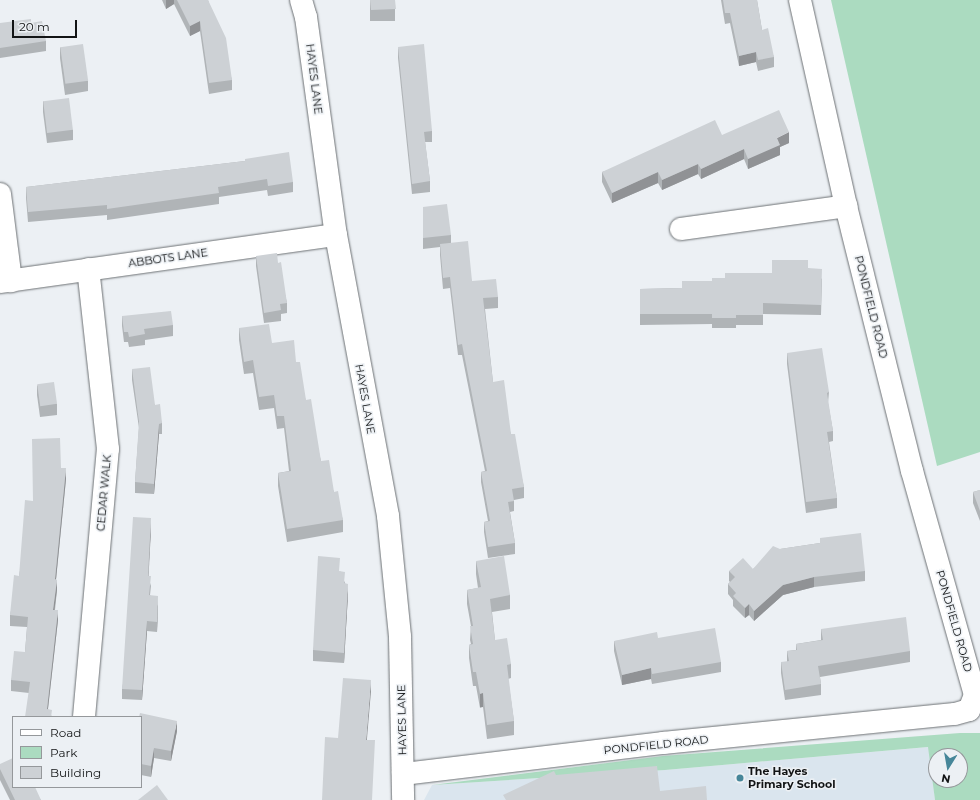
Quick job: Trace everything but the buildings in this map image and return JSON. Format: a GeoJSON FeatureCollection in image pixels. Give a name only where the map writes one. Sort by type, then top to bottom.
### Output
{"type":"FeatureCollection","features":[{"type":"Feature","properties":{"kind":"street","name":"HAYES LANE"},"geometry":{"type":"LineString","coordinates":[[301,0],[306,17],[336,235],[388,516],[400,637],[403,800]]}},
{"type":"Feature","properties":{"kind":"street","name":"PONDFIELD ROAD"},"geometry":{"type":"LineString","coordinates":[[402,774],[663,743],[955,714],[969,710],[975,695],[912,472],[846,206],[800,0]]}},
{"type":"Feature","properties":{"kind":"street"},"geometry":{"type":"LineString","coordinates":[[0,194],[6,281]]}},
{"type":"Feature","properties":{"kind":"street"},"geometry":{"type":"LineString","coordinates":[[681,230],[846,206]]}},
{"type":"Feature","properties":{"kind":"street","name":"ABBOTS LANE"},"geometry":{"type":"LineString","coordinates":[[6,281],[336,235]]}},
{"type":"Feature","properties":{"kind":"street","name":"CEDAR WALK"},"geometry":{"type":"LineString","coordinates":[[84,716],[108,449],[88,269]]}},
{"type":"Feature","properties":{"kind":"shaded area","name":"The Hayes Primary School"},"geometry":{"type":"Polygon","coordinates":[[[929,747],[928,788],[934,788],[935,800],[424,800],[432,785],[665,770],[929,747]]]}},
{"type":"Feature","properties":{"kind":"green space"},"geometry":{"type":"Polygon","coordinates":[[[831,0],[980,0],[980,452],[937,466],[831,0]]]}},
{"type":"Feature","properties":{"kind":"green space"},"geometry":{"type":"Polygon","coordinates":[[[960,733],[980,733],[980,800],[935,800],[933,788],[968,788],[968,748],[928,747],[665,770],[432,785],[663,756],[960,733]]]}},
{"type":"Feature","properties":{"kind":"place","name":"The Hayes Primary School"},"geometry":{"type":"Point","coordinates":[740,778]}}]}
